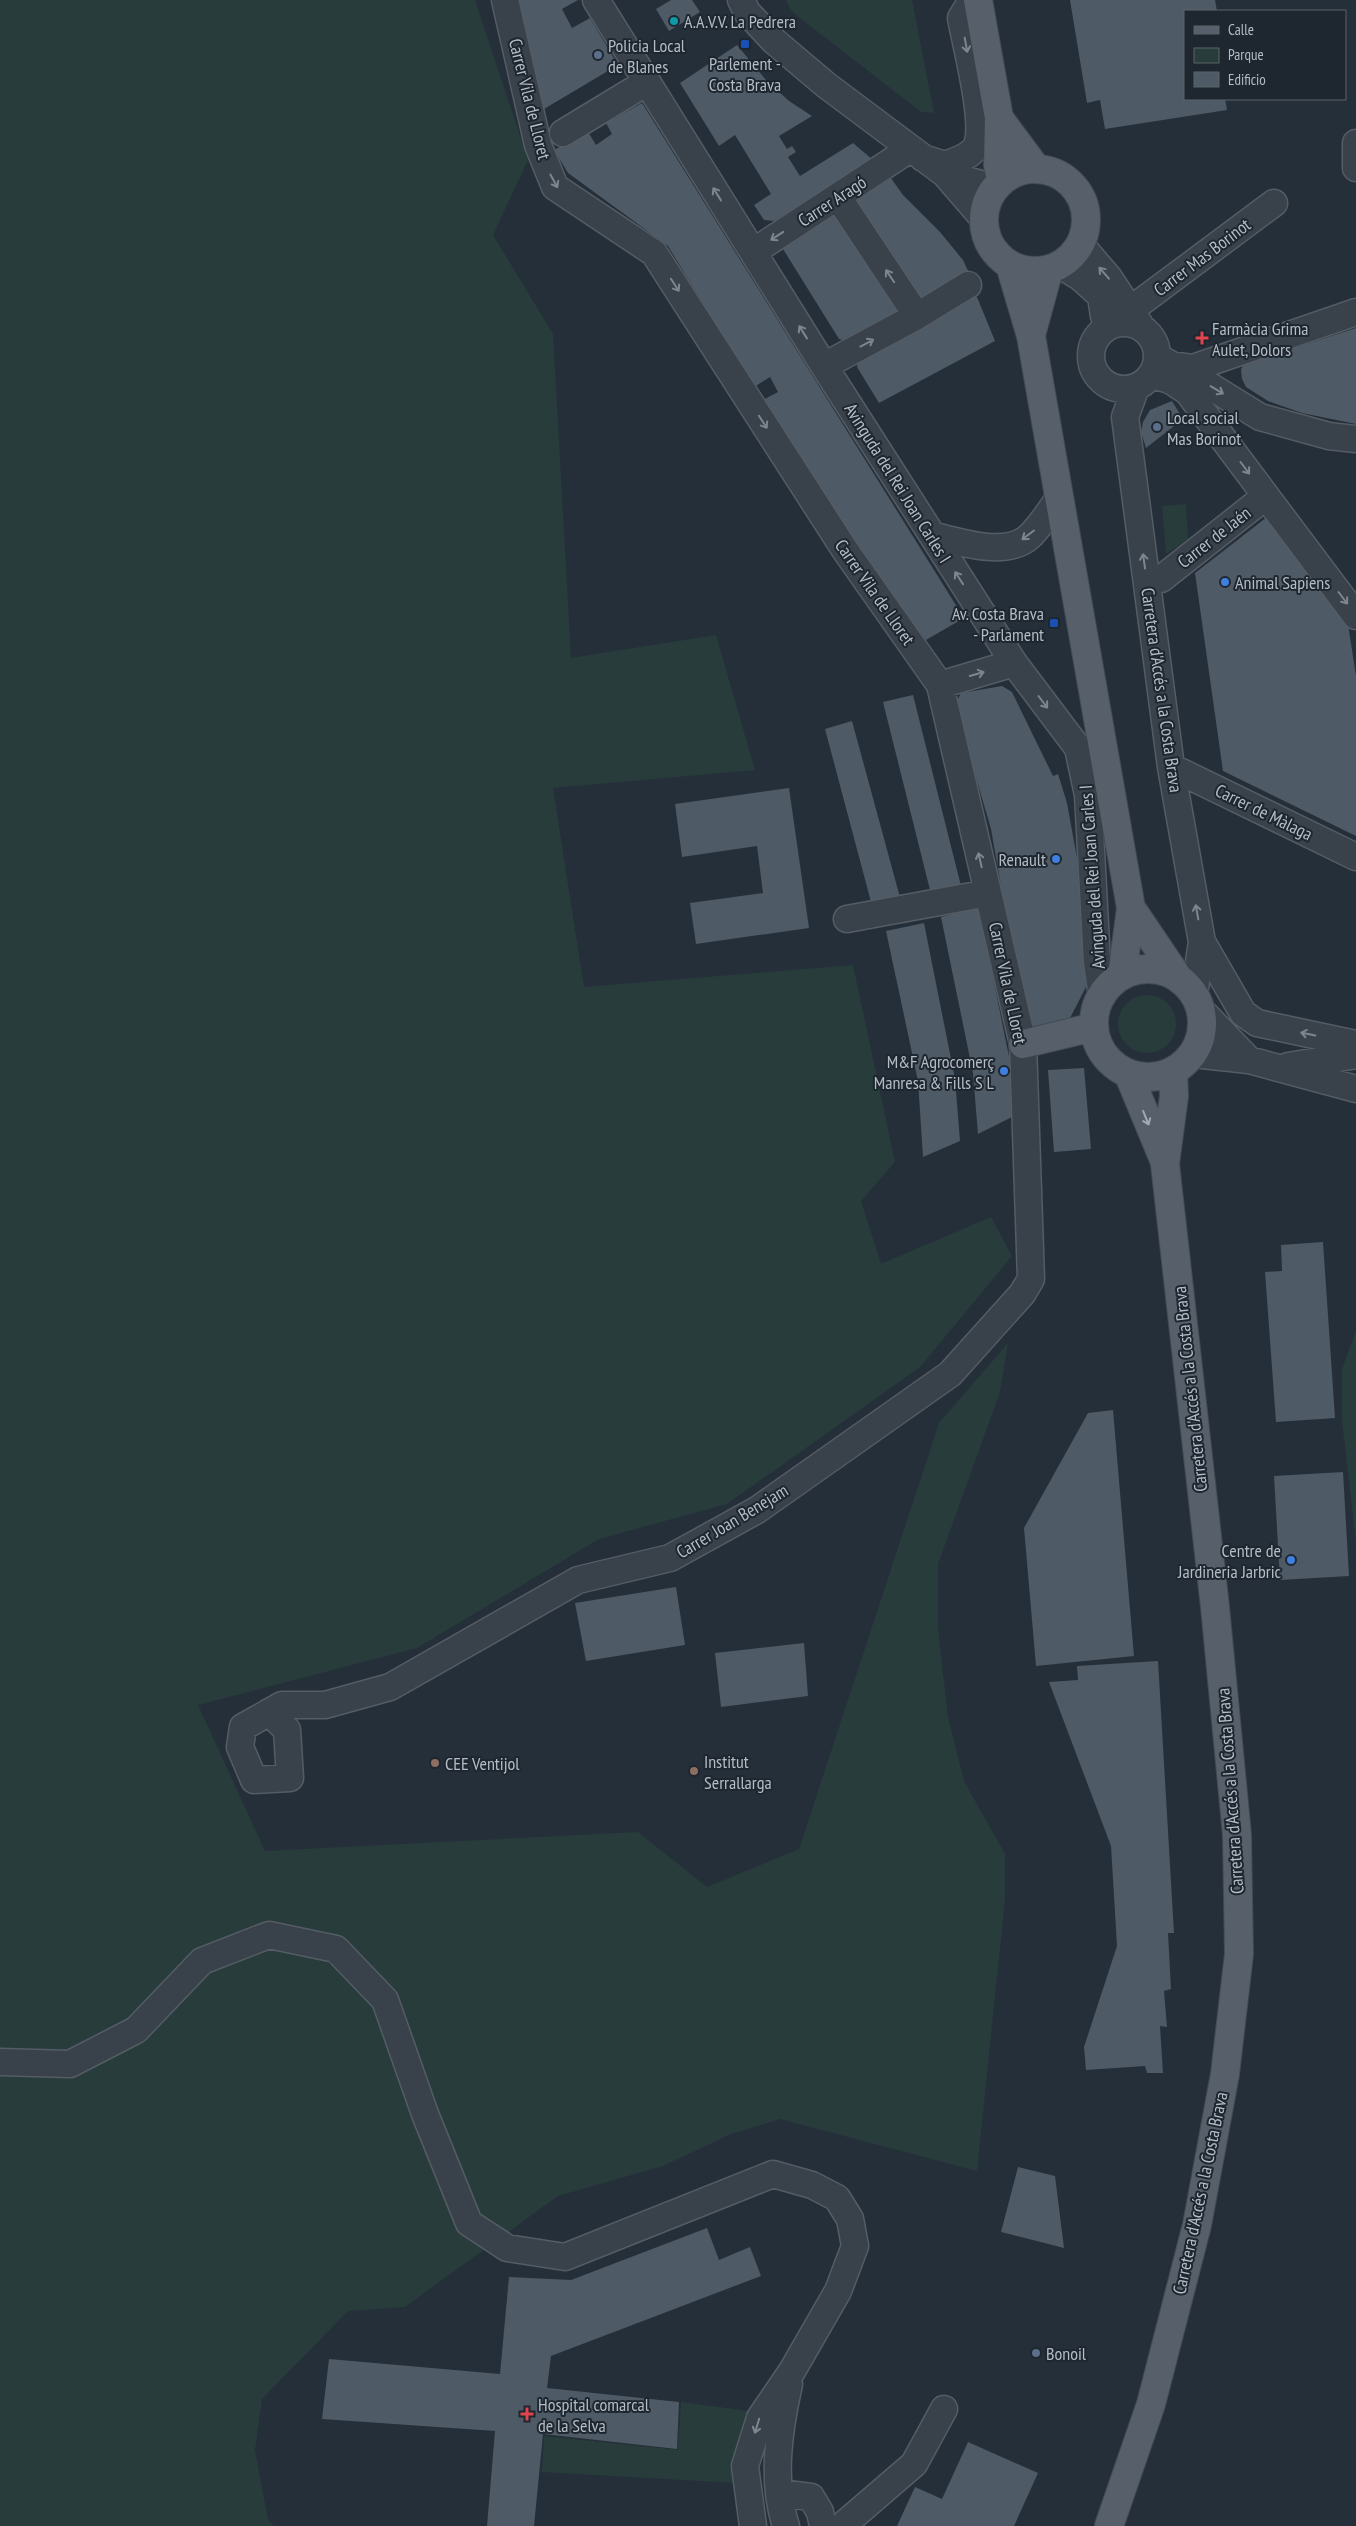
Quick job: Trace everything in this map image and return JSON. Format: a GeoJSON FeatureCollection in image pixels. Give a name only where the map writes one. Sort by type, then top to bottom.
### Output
{"type":"FeatureCollection","features":[{"type":"Feature","properties":{"kind":"main road"},"geometry":{"type":"LineString","coordinates":[[978,0],[999,118],[998,185]]}},
{"type":"Feature","properties":{"kind":"main road"},"geometry":{"type":"LineString","coordinates":[[999,118],[1036,168]]}},
{"type":"Feature","properties":{"kind":"main road"},"geometry":{"type":"LineString","coordinates":[[1036,168],[1054,172],[1065,178],[1081,196],[1086,220],[1080,244],[1072,255],[1054,267],[1034,271],[1010,265],[992,249],[986,237],[984,218],[987,200],[998,185],[1015,172],[1036,168]]}},
{"type":"Feature","properties":{"kind":"main road"},"geometry":{"type":"LineString","coordinates":[[1010,265],[1031,336],[1130,908],[1122,976]]}},
{"type":"Feature","properties":{"kind":"main road"},"geometry":{"type":"LineString","coordinates":[[1031,336],[1054,267]]}},
{"type":"Feature","properties":{"kind":"main road"},"geometry":{"type":"LineString","coordinates":[[1130,908],[1191,994],[1202,1029],[1183,1062],[1160,1076],[1146,1077],[1128,1073],[1115,1066],[1104,1054],[1094,1027],[1096,1011],[1102,996],[1111,984],[1122,976],[1138,970],[1154,970],[1191,994]]}},
{"type":"Feature","properties":{"kind":"main road"},"geometry":{"type":"LineString","coordinates":[[1023,1044],[1094,1027]]}},
{"type":"Feature","properties":{"kind":"main road","name":"Carretera d'Accés a la Costa Brava"},"geometry":{"type":"LineString","coordinates":[[1109,2526],[1152,2404],[1197,2225],[1226,2074],[1239,1954],[1236,1825],[1216,1616],[1165,1164],[1174,1096],[1183,1062]]}},
{"type":"Feature","properties":{"kind":"main road","name":"Carretera d'Accés a la Costa Brava"},"geometry":{"type":"LineString","coordinates":[[1128,1073],[1165,1164]]}},
{"type":"Feature","properties":{"kind":"street","name":"Carrer Vila de Lloret"},"geometry":{"type":"LineString","coordinates":[[505,0],[538,145],[555,187],[654,253],[844,550],[940,685],[1023,1044],[1031,1279]]}},
{"type":"Feature","properties":{"kind":"street","name":"Avinguda del Rei Joan Carles I"},"geometry":{"type":"LineString","coordinates":[[596,0],[932,536],[1014,663],[1078,748],[1088,795],[1097,962],[1102,996]]}},
{"type":"Feature","properties":{"kind":"street"},"geometry":{"type":"LineString","coordinates":[[742,0],[747,12],[774,41],[826,85],[945,174],[984,218]]}},
{"type":"Feature","properties":{"kind":"street"},"geometry":{"type":"LineString","coordinates":[[915,153],[945,165],[963,159],[977,146],[980,123],[961,18],[972,0]]}},
{"type":"Feature","properties":{"kind":"street"},"geometry":{"type":"LineString","coordinates":[[563,133],[647,82]]}},
{"type":"Feature","properties":{"kind":"street"},"geometry":{"type":"LineString","coordinates":[[1356,143],[1356,168]]}},
{"type":"Feature","properties":{"kind":"street","name":"Carrer Aragó"},"geometry":{"type":"LineString","coordinates":[[753,252],[838,197],[915,153]]}},
{"type":"Feature","properties":{"kind":"street"},"geometry":{"type":"LineString","coordinates":[[945,174],[998,185]]}},
{"type":"Feature","properties":{"kind":"street"},"geometry":{"type":"LineString","coordinates":[[838,197],[916,316]]}},
{"type":"Feature","properties":{"kind":"street","name":"Carrer Mas Borinot"},"geometry":{"type":"LineString","coordinates":[[1126,321],[1274,203]]}},
{"type":"Feature","properties":{"kind":"street"},"geometry":{"type":"LineString","coordinates":[[1080,244],[1109,278],[1126,321]]}},
{"type":"Feature","properties":{"kind":"street"},"geometry":{"type":"LineString","coordinates":[[1054,267],[1080,276],[1101,296],[1104,316],[1126,321],[1154,340],[1154,375]]}},
{"type":"Feature","properties":{"kind":"street"},"geometry":{"type":"LineString","coordinates":[[824,366],[968,286]]}},
{"type":"Feature","properties":{"kind":"street"},"geometry":{"type":"LineString","coordinates":[[1126,321],[1094,340],[1091,360],[1099,378],[1116,388],[1154,375],[1172,365],[1193,368],[1356,312]]}},
{"type":"Feature","properties":{"kind":"street"},"geometry":{"type":"LineString","coordinates":[[1154,375],[1210,386],[1260,416],[1329,436],[1356,438]]}},
{"type":"Feature","properties":{"kind":"street"},"geometry":{"type":"LineString","coordinates":[[1154,375],[1188,392],[1356,616]]}},
{"type":"Feature","properties":{"kind":"street","name":"Carretera d'Accés a la Costa Brava"},"geometry":{"type":"LineString","coordinates":[[1154,375],[1125,417],[1171,767],[1202,942],[1191,994]]}},
{"type":"Feature","properties":{"kind":"street","name":"Carrer de Jaén"},"geometry":{"type":"LineString","coordinates":[[1161,579],[1266,496]]}},
{"type":"Feature","properties":{"kind":"street"},"geometry":{"type":"LineString","coordinates":[[932,536],[979,547],[1003,548],[1029,538],[1059,498]]}},
{"type":"Feature","properties":{"kind":"street"},"geometry":{"type":"LineString","coordinates":[[940,685],[1014,663]]}},
{"type":"Feature","properties":{"kind":"street","name":"Carrer de Màlaga"},"geometry":{"type":"LineString","coordinates":[[1171,767],[1356,857]]}},
{"type":"Feature","properties":{"kind":"street"},"geometry":{"type":"LineString","coordinates":[[846,919],[988,893]]}},
{"type":"Feature","properties":{"kind":"street"},"geometry":{"type":"LineString","coordinates":[[1202,942],[1243,1012],[1257,1023],[1356,1044]]}},
{"type":"Feature","properties":{"kind":"street"},"geometry":{"type":"LineString","coordinates":[[1191,994],[1250,1060]]}},
{"type":"Feature","properties":{"kind":"street"},"geometry":{"type":"LineString","coordinates":[[1281,1068],[1356,1055]]}},
{"type":"Feature","properties":{"kind":"street"},"geometry":{"type":"LineString","coordinates":[[1183,1062],[1250,1060],[1356,1089]]}},
{"type":"Feature","properties":{"kind":"street","name":"Carrer Joan Benejam"},"geometry":{"type":"LineString","coordinates":[[269,1712],[282,1705],[325,1705],[390,1687],[578,1580],[670,1558],[757,1510],[950,1374],[1022,1294],[1031,1279]]}},
{"type":"Feature","properties":{"kind":"street"},"geometry":{"type":"LineString","coordinates":[[0,2062],[70,2064],[136,2030],[202,1961],[269,1935],[336,1949],[385,2000],[425,2114],[469,2223],[507,2248],[565,2256],[773,2174],[812,2185],[837,2198],[850,2219],[856,2246],[838,2291],[792,2371],[760,2418],[744,2466],[753,2526]]}},
{"type":"Feature","properties":{"kind":"street"},"geometry":{"type":"LineString","coordinates":[[786,2526],[779,2493],[781,2423],[792,2371]]}},
{"type":"Feature","properties":{"kind":"street"},"geometry":{"type":"LineString","coordinates":[[842,2526],[914,2464],[944,2409]]}},
{"type":"Feature","properties":{"kind":"street"},"geometry":{"type":"LineString","coordinates":[[779,2493],[811,2497],[820,2512],[822,2526]]}},
{"type":"Feature","properties":{"kind":"green space"},"geometry":{"type":"Polygon","coordinates":[[[0,0],[475,0],[528,160],[493,235],[553,334],[571,658],[716,635],[755,770],[553,788],[584,987],[853,965],[895,1162],[861,1201],[881,1264],[991,1217],[1012,1256],[920,1367],[727,1504],[599,1539],[417,1648],[198,1705],[265,1851],[638,1832],[707,1887],[799,1849],[939,1423],[1008,1343],[1000,1392],[938,1564],[938,1628],[948,1717],[964,1781],[1005,1854],[1005,1899],[977,2171],[780,2119],[731,2134],[663,2166],[558,2196],[405,2307],[348,2311],[262,2399],[255,2450],[268,2520],[274,2526],[0,2526],[0,0]]]}},
{"type":"Feature","properties":{"kind":"green space"},"geometry":{"type":"Polygon","coordinates":[[[786,0],[912,0],[934,113],[921,112],[791,11],[786,0]]]}},
{"type":"Feature","properties":{"kind":"green space"},"geometry":{"type":"Polygon","coordinates":[[[1186,504],[1188,540],[1166,554],[1162,506],[1186,504]]]}},
{"type":"Feature","properties":{"kind":"green space"},"geometry":{"type":"Polygon","coordinates":[[[1147,995],[1158,997],[1171,1008],[1176,1024],[1174,1035],[1163,1048],[1147,1053],[1136,1051],[1123,1040],[1118,1024],[1120,1013],[1131,1000],[1147,995]]]}},
{"type":"Feature","properties":{"kind":"green space"},"geometry":{"type":"Polygon","coordinates":[[[1356,1331],[1356,1541],[1342,1421],[1342,1369],[1356,1331]]]}},
{"type":"Feature","properties":{"kind":"green space"},"geometry":{"type":"Polygon","coordinates":[[[681,2402],[756,2412],[736,2483],[542,2472],[544,2436],[678,2450],[681,2402]]]}},
{"type":"Feature","properties":{"kind":"building"},"geometry":{"type":"Polygon","coordinates":[[[512,0],[578,0],[562,9],[572,28],[590,18],[618,65],[544,109],[512,0]]]}},
{"type":"Feature","properties":{"kind":"building","name":"A.A.V.V. La Pedrera"},"geometry":{"type":"Polygon","coordinates":[[[671,0],[692,0],[700,12],[669,31],[656,9],[671,0]]]}},
{"type":"Feature","properties":{"kind":"building"},"geometry":{"type":"Polygon","coordinates":[[[1070,0],[1215,0],[1217,10],[1184,10],[1184,100],[1225,100],[1227,110],[1105,129],[1100,100],[1087,103],[1070,0]]]}},
{"type":"Feature","properties":{"kind":"building"},"geometry":{"type":"Polygon","coordinates":[[[737,45],[766,80],[789,101],[812,116],[779,136],[787,149],[792,146],[796,152],[788,157],[800,176],[853,143],[873,160],[774,221],[764,220],[754,205],[771,194],[735,135],[719,146],[680,83],[737,45]]]}},
{"type":"Feature","properties":{"kind":"building"},"geometry":{"type":"Polygon","coordinates":[[[642,103],[964,618],[926,640],[853,547],[761,401],[778,392],[770,377],[754,387],[668,246],[568,173],[554,150],[588,132],[596,145],[612,134],[606,123],[642,103]]]}},
{"type":"Feature","properties":{"kind":"building"},"geometry":{"type":"Polygon","coordinates":[[[888,174],[903,195],[940,232],[963,260],[971,277],[921,304],[850,201],[888,174]]]}},
{"type":"Feature","properties":{"kind":"building"},"geometry":{"type":"Polygon","coordinates":[[[835,211],[900,307],[897,317],[850,342],[839,339],[783,249],[785,240],[835,211]]]}},
{"type":"Feature","properties":{"kind":"building"},"geometry":{"type":"Polygon","coordinates":[[[973,296],[977,297],[995,341],[879,403],[857,367],[858,359],[973,296]]]}},
{"type":"Feature","properties":{"kind":"building"},"geometry":{"type":"Polygon","coordinates":[[[1356,328],[1356,424],[1302,413],[1268,401],[1246,387],[1242,379],[1241,370],[1243,365],[1356,328]]]}},
{"type":"Feature","properties":{"kind":"building","name":"Local social Mas Borinot"},"geometry":{"type":"Polygon","coordinates":[[[1172,401],[1183,419],[1146,448],[1141,432],[1143,422],[1150,410],[1172,401]]]}},
{"type":"Feature","properties":{"kind":"building"},"geometry":{"type":"Polygon","coordinates":[[[1267,517],[1348,624],[1356,676],[1356,836],[1223,771],[1195,573],[1267,517]]]}},
{"type":"Feature","properties":{"kind":"building"},"geometry":{"type":"Polygon","coordinates":[[[1002,686],[1012,692],[1053,776],[1058,774],[1067,803],[1081,880],[1086,987],[1068,1022],[1039,1029],[1025,1022],[991,829],[955,705],[961,693],[1002,686]]]}},
{"type":"Feature","properties":{"kind":"building"},"geometry":{"type":"Polygon","coordinates":[[[913,695],[961,886],[931,894],[883,702],[913,695]]]}},
{"type":"Feature","properties":{"kind":"building"},"geometry":{"type":"Polygon","coordinates":[[[852,721],[901,901],[871,902],[825,729],[852,721]]]}},
{"type":"Feature","properties":{"kind":"building"},"geometry":{"type":"Polygon","coordinates":[[[789,788],[809,928],[696,944],[690,903],[763,893],[757,846],[682,857],[675,804],[789,788]]]}},
{"type":"Feature","properties":{"kind":"building"},"geometry":{"type":"Polygon","coordinates":[[[979,907],[1010,1062],[1014,1116],[978,1134],[973,1073],[941,917],[979,907]]]}},
{"type":"Feature","properties":{"kind":"building"},"geometry":{"type":"Polygon","coordinates":[[[924,923],[955,1079],[960,1141],[923,1157],[918,1081],[886,931],[924,923]]]}},
{"type":"Feature","properties":{"kind":"building"},"geometry":{"type":"Polygon","coordinates":[[[1084,1068],[1091,1149],[1054,1152],[1048,1070],[1084,1068]]]}},
{"type":"Feature","properties":{"kind":"building"},"geometry":{"type":"Polygon","coordinates":[[[1323,1242],[1335,1418],[1276,1422],[1265,1272],[1282,1271],[1281,1245],[1323,1242]]]}},
{"type":"Feature","properties":{"kind":"building"},"geometry":{"type":"Polygon","coordinates":[[[1113,1410],[1134,1656],[1036,1666],[1024,1528],[1088,1413],[1113,1410]]]}},
{"type":"Feature","properties":{"kind":"building"},"geometry":{"type":"Polygon","coordinates":[[[1343,1472],[1349,1576],[1280,1580],[1274,1476],[1343,1472]]]}},
{"type":"Feature","properties":{"kind":"building"},"geometry":{"type":"Polygon","coordinates":[[[676,1587],[685,1645],[586,1661],[575,1603],[676,1587]]]}},
{"type":"Feature","properties":{"kind":"building"},"geometry":{"type":"Polygon","coordinates":[[[804,1643],[808,1696],[721,1707],[715,1653],[804,1643]]]}},
{"type":"Feature","properties":{"kind":"building"},"geometry":{"type":"Polygon","coordinates":[[[1158,1661],[1174,1933],[1168,1933],[1171,1989],[1164,1991],[1167,2027],[1160,2026],[1163,2073],[1147,2073],[1145,2066],[1086,2070],[1084,2047],[1117,1946],[1111,1846],[1049,1682],[1078,1680],[1077,1666],[1158,1661]]]}},
{"type":"Feature","properties":{"kind":"building"},"geometry":{"type":"Polygon","coordinates":[[[1018,2167],[1055,2176],[1064,2248],[1001,2232],[1018,2167]]]}},
{"type":"Feature","properties":{"kind":"building"},"geometry":{"type":"Polygon","coordinates":[[[707,2228],[719,2260],[750,2247],[761,2276],[551,2356],[547,2388],[679,2402],[677,2449],[543,2434],[534,2526],[487,2526],[495,2431],[322,2419],[329,2359],[500,2374],[509,2277],[571,2280],[707,2228]]]}},
{"type":"Feature","properties":{"kind":"building"},"geometry":{"type":"Polygon","coordinates":[[[968,2442],[1038,2473],[1014,2526],[897,2526],[915,2487],[942,2499],[968,2442]]]}},
{"type":"Feature","properties":{"kind":"place","name":"A.A.V.V. La Pedrera"},"geometry":{"type":"Point","coordinates":[674,21]}},
{"type":"Feature","properties":{"kind":"place","name":"Parlement - Costa Brava"},"geometry":{"type":"Point","coordinates":[745,44]}},
{"type":"Feature","properties":{"kind":"place","name":"Policia Local de Blanes"},"geometry":{"type":"Point","coordinates":[598,55]}},
{"type":"Feature","properties":{"kind":"place","name":"Farmàcia Grima Aulet, Dolors"},"geometry":{"type":"Point","coordinates":[1202,338]}},
{"type":"Feature","properties":{"kind":"place","name":"Local social Mas Borinot"},"geometry":{"type":"Point","coordinates":[1157,427]}},
{"type":"Feature","properties":{"kind":"place","name":"Animal Sapiens"},"geometry":{"type":"Point","coordinates":[1225,582]}},
{"type":"Feature","properties":{"kind":"place","name":"Av. Costa Brava - Parlament"},"geometry":{"type":"Point","coordinates":[1054,623]}},
{"type":"Feature","properties":{"kind":"place","name":"Renault"},"geometry":{"type":"Point","coordinates":[1056,859]}},
{"type":"Feature","properties":{"kind":"place","name":"M&F Agrocomerç Manresa & Fills S L"},"geometry":{"type":"Point","coordinates":[1004,1071]}},
{"type":"Feature","properties":{"kind":"place","name":"Centre de Jardineria Jarbric"},"geometry":{"type":"Point","coordinates":[1291,1560]}},
{"type":"Feature","properties":{"kind":"place","name":"CEE Ventijol"},"geometry":{"type":"Point","coordinates":[435,1763]}},
{"type":"Feature","properties":{"kind":"place","name":"Institut Serrallarga"},"geometry":{"type":"Point","coordinates":[694,1771]}},
{"type":"Feature","properties":{"kind":"place","name":"Bonoil"},"geometry":{"type":"Point","coordinates":[1036,2353]}},
{"type":"Feature","properties":{"kind":"place","name":"Hospital comarcal de la Selva"},"geometry":{"type":"Point","coordinates":[527,2414]}}]}
